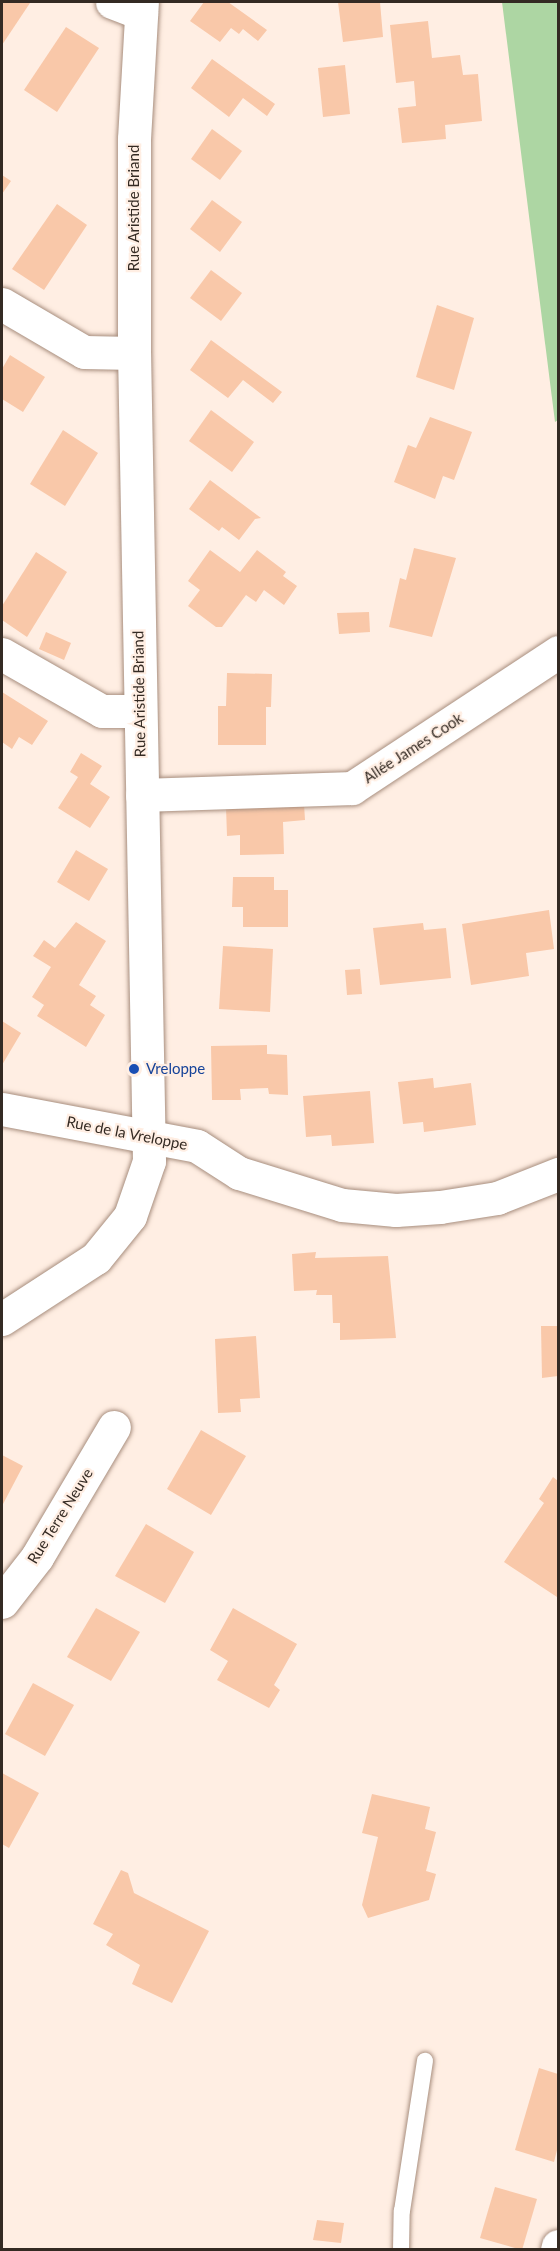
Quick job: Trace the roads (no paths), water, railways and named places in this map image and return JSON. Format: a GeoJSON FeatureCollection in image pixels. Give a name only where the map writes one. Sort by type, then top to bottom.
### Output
{"type":"FeatureCollection","features":[{"type":"Feature","properties":{"kind":"street"},"geometry":{"type":"LineString","coordinates":[[112,2],[142,7]]}},
{"type":"Feature","properties":{"kind":"street","name":"Rue Aristide Briand"},"geometry":{"type":"LineString","coordinates":[[2,1319],[96,1258],[130,1216],[149,1161],[152,1137],[138,711],[134,353],[134,139],[142,7]]}},
{"type":"Feature","properties":{"kind":"street"},"geometry":{"type":"LineString","coordinates":[[2,304],[84,352],[134,353]]}},
{"type":"Feature","properties":{"kind":"street","name":"Allée James Cook"},"geometry":{"type":"LineString","coordinates":[[142,795],[352,788],[558,652]]}},
{"type":"Feature","properties":{"kind":"street"},"geometry":{"type":"LineString","coordinates":[[2,654],[102,711],[138,711]]}},
{"type":"Feature","properties":{"kind":"street","name":"Rue de la Vreloppe"},"geometry":{"type":"LineString","coordinates":[[2,1109],[197,1146],[239,1173],[342,1206],[396,1210],[440,1207],[497,1198],[558,1174]]}},
{"type":"Feature","properties":{"kind":"street","name":"Rue Terre Neuve"},"geometry":{"type":"LineString","coordinates":[[2,1602],[37,1557],[114,1427]]}},
{"type":"Feature","properties":{"kind":"lane"},"geometry":{"type":"LineString","coordinates":[[401,2250],[402,2211],[425,2061]]}},
{"type":"Feature","properties":{"kind":"place","name":"Vreloppe"},"geometry":{"type":"Point","coordinates":[134,1069]}}]}
